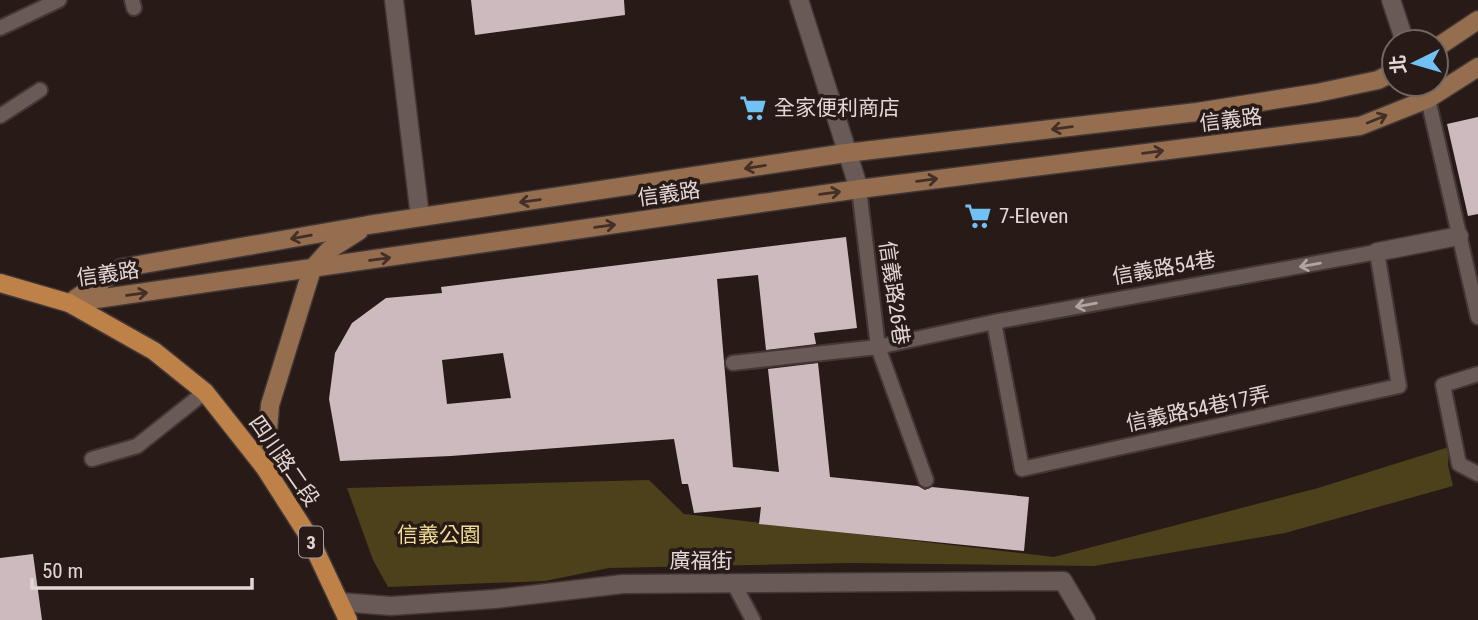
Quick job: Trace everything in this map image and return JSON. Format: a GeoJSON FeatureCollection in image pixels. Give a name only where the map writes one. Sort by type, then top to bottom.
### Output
{"type":"FeatureCollection","features":[{"type":"Feature","properties":{"kind":"main road","name":"3"},"geometry":{"type":"LineString","coordinates":[[0,283],[69,303]]}},
{"type":"Feature","properties":{"kind":"main road","name":"四川路二段"},"geometry":{"type":"LineString","coordinates":[[69,303],[154,351],[205,392],[265,468],[309,537],[348,620]]}},
{"type":"Feature","properties":{"kind":"street"},"geometry":{"type":"LineString","coordinates":[[394,0],[420,218]]}},
{"type":"Feature","properties":{"kind":"street"},"geometry":{"type":"LineString","coordinates":[[799,0],[859,189]]}},
{"type":"Feature","properties":{"kind":"street"},"geometry":{"type":"LineString","coordinates":[[1391,0],[1400,28]]}},
{"type":"Feature","properties":{"kind":"street"},"geometry":{"type":"LineString","coordinates":[[1450,39],[1478,20]]}},
{"type":"Feature","properties":{"kind":"street","name":"信義路"},"geometry":{"type":"LineString","coordinates":[[1450,80],[1478,67]]}},
{"type":"Feature","properties":{"kind":"street","name":"信義路"},"geometry":{"type":"LineString","coordinates":[[69,303],[121,268],[368,225],[846,153],[1198,112],[1317,93],[1380,79]]}},
{"type":"Feature","properties":{"kind":"street","name":"信義路"},"geometry":{"type":"LineString","coordinates":[[69,303],[859,189],[1360,126],[1412,98]]}},
{"type":"Feature","properties":{"kind":"street"},"geometry":{"type":"LineString","coordinates":[[265,468],[270,405],[312,269],[329,250],[368,225]]}},
{"type":"Feature","properties":{"kind":"street","name":"信義路54巷"},"geometry":{"type":"LineString","coordinates":[[1377,253],[1459,236]]}},
{"type":"Feature","properties":{"kind":"street","name":"廣福街"},"geometry":{"type":"LineString","coordinates":[[339,602],[391,606],[495,599],[623,584],[1063,581],[1086,620]]}},
{"type":"Feature","properties":{"kind":"lane"},"geometry":{"type":"LineString","coordinates":[[0,28],[59,0]]}},
{"type":"Feature","properties":{"kind":"lane"},"geometry":{"type":"LineString","coordinates":[[0,116],[40,90]]}},
{"type":"Feature","properties":{"kind":"lane"},"geometry":{"type":"LineString","coordinates":[[1427,98],[1478,317]]}},
{"type":"Feature","properties":{"kind":"lane","name":"信義路26巷"},"geometry":{"type":"LineString","coordinates":[[859,189],[878,348],[926,480]]}},
{"type":"Feature","properties":{"kind":"lane","name":"信義路54巷"},"geometry":{"type":"LineString","coordinates":[[733,363],[878,348],[994,322],[1377,253]]}},
{"type":"Feature","properties":{"kind":"lane","name":"信義路54巷17弄"},"geometry":{"type":"LineString","coordinates":[[994,322],[1021,469],[1399,386],[1377,253]]}},
{"type":"Feature","properties":{"kind":"lane"},"geometry":{"type":"LineString","coordinates":[[1478,374],[1443,385],[1459,464],[1478,474]]}},
{"type":"Feature","properties":{"kind":"lane"},"geometry":{"type":"LineString","coordinates":[[92,459],[137,446],[205,392]]}},
{"type":"Feature","properties":{"kind":"lane"},"geometry":{"type":"LineString","coordinates":[[734,584],[753,620]]}},
{"type":"Feature","properties":{"kind":"green space","name":"信義公園"},"geometry":{"type":"Polygon","coordinates":[[[1449,447],[1448,465],[1453,486],[1285,533],[1094,566],[851,563],[609,568],[545,581],[388,587],[373,560],[347,488],[649,480],[684,514],[1054,557],[1318,488],[1449,447]]]}},
{"type":"Feature","properties":{"kind":"building"},"geometry":{"type":"Polygon","coordinates":[[[471,0],[624,0],[625,15],[475,35],[471,0]]]}},
{"type":"Feature","properties":{"kind":"building"},"geometry":{"type":"Polygon","coordinates":[[[1478,117],[1478,214],[1468,216],[1447,124],[1478,117]]]}},
{"type":"Feature","properties":{"kind":"building"},"geometry":{"type":"Polygon","coordinates":[[[846,237],[857,328],[814,333],[816,344],[766,350],[758,275],[717,279],[733,467],[779,472],[768,369],[818,363],[830,477],[918,486],[925,490],[932,487],[1029,497],[1024,551],[759,524],[761,507],[694,513],[688,484],[682,484],[674,439],[451,456],[340,461],[329,399],[335,353],[352,323],[386,298],[442,293],[441,287],[846,237]],[[503,353],[442,360],[447,404],[511,398],[503,353]]]}},
{"type":"Feature","properties":{"kind":"building"},"geometry":{"type":"Polygon","coordinates":[[[33,554],[42,620],[0,620],[0,558],[33,554]]]}},
{"type":"Feature","properties":{"kind":"place","name":"全家便利商店"},"geometry":{"type":"Point","coordinates":[753,108]}},
{"type":"Feature","properties":{"kind":"place","name":"7-Eleven"},"geometry":{"type":"Point","coordinates":[978,216]}}]}
